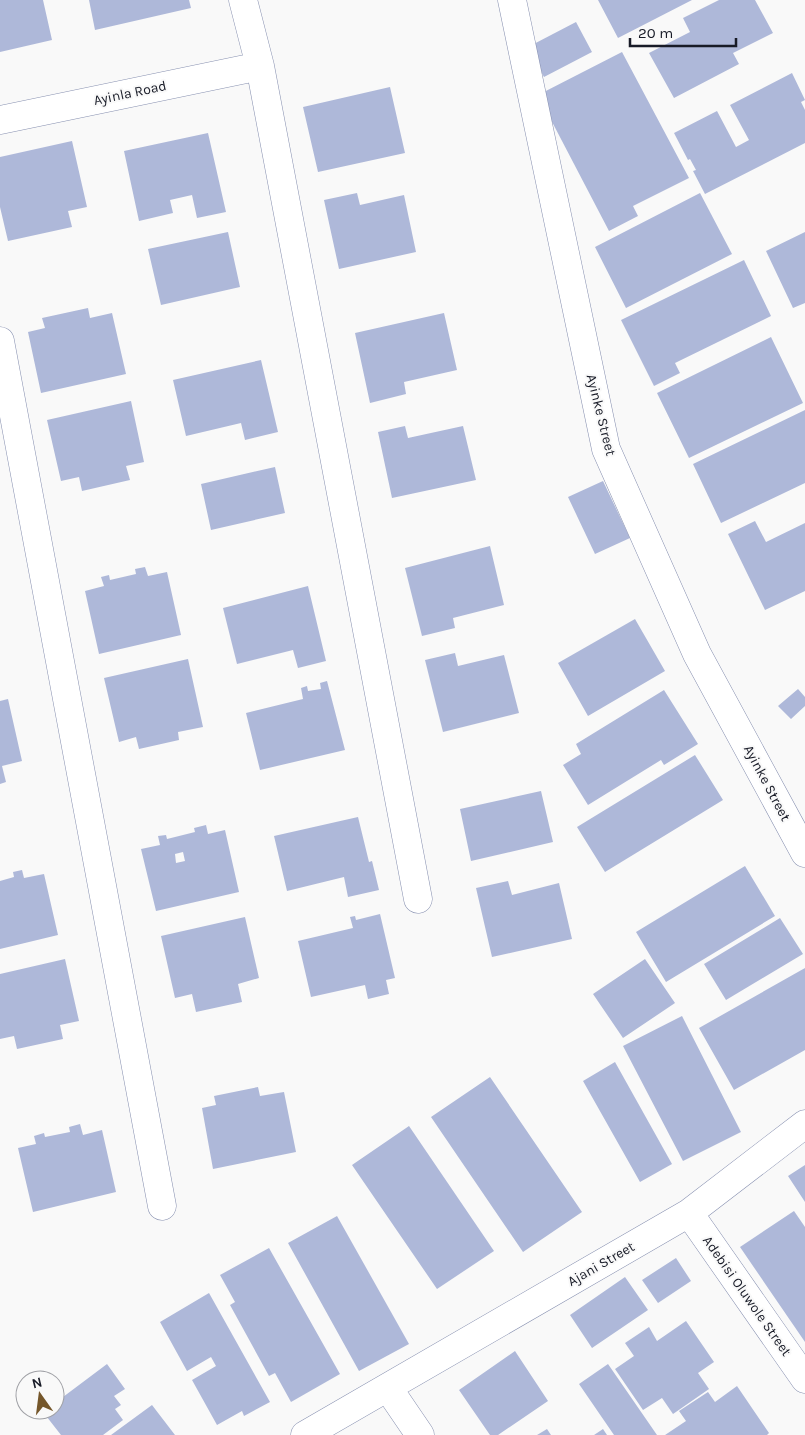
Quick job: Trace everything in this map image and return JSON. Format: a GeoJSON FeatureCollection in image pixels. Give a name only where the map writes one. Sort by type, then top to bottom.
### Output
{"type":"FeatureCollection","features":[{"type":"Feature","properties":{"kind":"street"},"geometry":{"type":"LineString","coordinates":[[243,0],[260,66],[418,899]]}},
{"type":"Feature","properties":{"kind":"street","name":"Ayinke Street"},"geometry":{"type":"LineString","coordinates":[[512,0],[606,449],[697,654],[805,853]]}},
{"type":"Feature","properties":{"kind":"street","name":"Ayinla Road"},"geometry":{"type":"LineString","coordinates":[[0,120],[260,66]]}},
{"type":"Feature","properties":{"kind":"street"},"geometry":{"type":"LineString","coordinates":[[0,341],[162,1206]]}},
{"type":"Feature","properties":{"kind":"street","name":"Ajani Street"},"geometry":{"type":"LineString","coordinates":[[305,1435],[689,1212],[805,1124]]}},
{"type":"Feature","properties":{"kind":"street","name":"Adebisi Oluwole Street"},"geometry":{"type":"LineString","coordinates":[[689,1212],[805,1379]]}},
{"type":"Feature","properties":{"kind":"street"},"geometry":{"type":"LineString","coordinates":[[388,1388],[420,1435]]}},
{"type":"Feature","properties":{"kind":"building"},"geometry":{"type":"Polygon","coordinates":[[[0,0],[43,0],[52,40],[0,52],[0,0]]]}},
{"type":"Feature","properties":{"kind":"building"},"geometry":{"type":"Polygon","coordinates":[[[89,0],[189,0],[191,8],[95,30],[89,0]]]}},
{"type":"Feature","properties":{"kind":"building"},"geometry":{"type":"Polygon","coordinates":[[[598,0],[692,0],[618,38],[598,0]]]}},
{"type":"Feature","properties":{"kind":"building"},"geometry":{"type":"Polygon","coordinates":[[[719,0],[755,0],[773,33],[733,53],[739,64],[674,98],[649,53],[690,32],[683,18],[719,0]]]}},
{"type":"Feature","properties":{"kind":"building"},"geometry":{"type":"Polygon","coordinates":[[[576,22],[592,52],[544,77],[528,47],[576,22]]]}},
{"type":"Feature","properties":{"kind":"building"},"geometry":{"type":"Polygon","coordinates":[[[622,52],[689,178],[633,206],[638,216],[609,231],[538,95],[622,52]]]}},
{"type":"Feature","properties":{"kind":"building"},"geometry":{"type":"Polygon","coordinates":[[[792,73],[805,100],[801,102],[805,110],[805,143],[705,194],[693,171],[696,170],[690,159],[688,160],[674,133],[717,111],[736,147],[749,140],[730,105],[792,73]]]}},
{"type":"Feature","properties":{"kind":"building"},"geometry":{"type":"Polygon","coordinates":[[[390,87],[405,153],[318,172],[303,107],[390,87]]]}},
{"type":"Feature","properties":{"kind":"building"},"geometry":{"type":"Polygon","coordinates":[[[208,133],[226,212],[197,218],[192,195],[170,200],[173,213],[139,221],[124,151],[208,133]]]}},
{"type":"Feature","properties":{"kind":"building"},"geometry":{"type":"Polygon","coordinates":[[[72,141],[87,207],[68,211],[72,227],[8,241],[0,207],[0,157],[72,141]]]}},
{"type":"Feature","properties":{"kind":"building"},"geometry":{"type":"Polygon","coordinates":[[[357,193],[360,205],[404,195],[416,252],[339,269],[324,200],[357,193]]]}},
{"type":"Feature","properties":{"kind":"building"},"geometry":{"type":"Polygon","coordinates":[[[700,193],[732,254],[626,308],[595,247],[700,193]]]}},
{"type":"Feature","properties":{"kind":"building"},"geometry":{"type":"Polygon","coordinates":[[[228,232],[240,287],[161,305],[148,249],[228,232]]]}},
{"type":"Feature","properties":{"kind":"building"},"geometry":{"type":"Polygon","coordinates":[[[805,232],[805,303],[793,308],[766,251],[805,232]]]}},
{"type":"Feature","properties":{"kind":"building"},"geometry":{"type":"Polygon","coordinates":[[[744,260],[771,316],[675,363],[680,373],[654,386],[621,320],[744,260]]]}},
{"type":"Feature","properties":{"kind":"building"},"geometry":{"type":"Polygon","coordinates":[[[88,308],[90,318],[112,313],[126,374],[41,393],[28,332],[45,328],[42,318],[88,308]]]}},
{"type":"Feature","properties":{"kind":"building"},"geometry":{"type":"Polygon","coordinates":[[[444,313],[457,370],[404,382],[406,394],[370,403],[355,333],[444,313]]]}},
{"type":"Feature","properties":{"kind":"building"},"geometry":{"type":"Polygon","coordinates":[[[771,337],[803,403],[689,458],[657,393],[771,337]]]}},
{"type":"Feature","properties":{"kind":"building"},"geometry":{"type":"Polygon","coordinates":[[[261,360],[278,432],[245,440],[241,423],[186,436],[173,380],[261,360]]]}},
{"type":"Feature","properties":{"kind":"building"},"geometry":{"type":"Polygon","coordinates":[[[131,401],[144,462],[126,466],[130,480],[82,491],[79,477],[61,481],[47,420],[131,401]]]}},
{"type":"Feature","properties":{"kind":"building"},"geometry":{"type":"Polygon","coordinates":[[[805,410],[805,483],[721,523],[693,464],[805,410]]]}},
{"type":"Feature","properties":{"kind":"building"},"geometry":{"type":"Polygon","coordinates":[[[405,426],[408,438],[463,426],[476,480],[392,498],[378,432],[405,426]]]}},
{"type":"Feature","properties":{"kind":"building"},"geometry":{"type":"Polygon","coordinates":[[[275,467],[285,513],[211,530],[201,484],[275,467]]]}},
{"type":"Feature","properties":{"kind":"building"},"geometry":{"type":"Polygon","coordinates":[[[603,481],[630,538],[595,554],[568,497],[603,481]]]}},
{"type":"Feature","properties":{"kind":"building"},"geometry":{"type":"Polygon","coordinates":[[[755,521],[766,542],[805,523],[805,591],[765,610],[728,534],[755,521]]]}},
{"type":"Feature","properties":{"kind":"building"},"geometry":{"type":"Polygon","coordinates":[[[490,546],[504,605],[453,618],[455,628],[422,636],[405,568],[490,546]]]}},
{"type":"Feature","properties":{"kind":"building"},"geometry":{"type":"Polygon","coordinates":[[[145,567],[148,576],[167,572],[181,635],[99,654],[85,591],[104,586],[101,577],[109,575],[110,580],[136,574],[135,569],[145,567]]]}},
{"type":"Feature","properties":{"kind":"building"},"geometry":{"type":"Polygon","coordinates":[[[308,586],[326,661],[298,668],[293,650],[237,664],[223,608],[308,586]]]}},
{"type":"Feature","properties":{"kind":"building"},"geometry":{"type":"Polygon","coordinates":[[[635,619],[665,671],[588,716],[558,663],[635,619]]]}},
{"type":"Feature","properties":{"kind":"building"},"geometry":{"type":"Polygon","coordinates":[[[455,653],[458,666],[504,655],[519,713],[443,732],[425,660],[455,653]]]}},
{"type":"Feature","properties":{"kind":"building"},"geometry":{"type":"Polygon","coordinates":[[[188,659],[203,727],[178,732],[179,740],[139,749],[136,737],[119,742],[104,678],[188,659]]]}},
{"type":"Feature","properties":{"kind":"building"},"geometry":{"type":"Polygon","coordinates":[[[327,681],[345,750],[260,770],[246,713],[303,699],[301,688],[307,686],[308,691],[321,689],[320,683],[327,681]]]}},
{"type":"Feature","properties":{"kind":"building"},"geometry":{"type":"Polygon","coordinates":[[[798,689],[805,697],[805,706],[791,719],[778,706],[798,689]]]}},
{"type":"Feature","properties":{"kind":"building"},"geometry":{"type":"Polygon","coordinates":[[[664,690],[698,744],[664,765],[661,760],[588,805],[563,765],[581,754],[576,744],[664,690]]]}},
{"type":"Feature","properties":{"kind":"building"},"geometry":{"type":"Polygon","coordinates":[[[8,699],[22,761],[2,766],[6,782],[0,784],[0,701],[8,699]]]}},
{"type":"Feature","properties":{"kind":"building"},"geometry":{"type":"Polygon","coordinates":[[[695,755],[723,800],[605,872],[577,827],[695,755]]]}},
{"type":"Feature","properties":{"kind":"building"},"geometry":{"type":"Polygon","coordinates":[[[541,791],[553,842],[471,861],[460,809],[541,791]]]}},
{"type":"Feature","properties":{"kind":"building"},"geometry":{"type":"Polygon","coordinates":[[[358,817],[369,862],[372,861],[379,890],[348,897],[344,877],[287,891],[274,836],[358,817]]]}},
{"type":"Feature","properties":{"kind":"building"},"geometry":{"type":"Polygon","coordinates":[[[206,825],[208,834],[225,830],[239,892],[156,911],[141,849],[160,845],[158,836],[166,835],[167,839],[195,832],[194,828],[206,825]],[[183,852],[175,854],[176,863],[185,861],[183,852]]]}},
{"type":"Feature","properties":{"kind":"building"},"geometry":{"type":"Polygon","coordinates":[[[745,866],[775,916],[666,982],[636,932],[745,866]]]}},
{"type":"Feature","properties":{"kind":"building"},"geometry":{"type":"Polygon","coordinates":[[[22,870],[24,878],[44,874],[58,935],[0,949],[0,881],[14,877],[13,872],[22,870]]]}},
{"type":"Feature","properties":{"kind":"building"},"geometry":{"type":"Polygon","coordinates":[[[508,881],[512,895],[559,883],[572,939],[492,957],[476,888],[508,881]]]}},
{"type":"Feature","properties":{"kind":"building"},"geometry":{"type":"Polygon","coordinates":[[[380,914],[395,978],[386,980],[389,994],[368,999],[365,985],[311,997],[298,941],[353,928],[350,917],[355,916],[356,920],[380,914]]]}},
{"type":"Feature","properties":{"kind":"building"},"geometry":{"type":"Polygon","coordinates":[[[245,917],[259,978],[238,984],[242,1002],[196,1012],[192,994],[175,998],[161,936],[245,917]]]}},
{"type":"Feature","properties":{"kind":"building"},"geometry":{"type":"Polygon","coordinates":[[[780,918],[803,954],[726,1000],[704,964],[780,918]]]}},
{"type":"Feature","properties":{"kind":"building"},"geometry":{"type":"Polygon","coordinates":[[[65,959],[79,1021],[60,1025],[63,1039],[17,1049],[14,1036],[0,1039],[0,974],[65,959]]]}},
{"type":"Feature","properties":{"kind":"building"},"geometry":{"type":"Polygon","coordinates":[[[645,959],[675,1003],[623,1038],[593,994],[645,959]]]}},
{"type":"Feature","properties":{"kind":"building"},"geometry":{"type":"Polygon","coordinates":[[[805,968],[805,1050],[734,1090],[699,1028],[805,968]]]}},
{"type":"Feature","properties":{"kind":"building"},"geometry":{"type":"Polygon","coordinates":[[[682,1016],[741,1132],[683,1161],[623,1046],[682,1016]]]}},
{"type":"Feature","properties":{"kind":"building"},"geometry":{"type":"Polygon","coordinates":[[[615,1062],[672,1164],[640,1182],[583,1081],[615,1062]]]}},
{"type":"Feature","properties":{"kind":"building"},"geometry":{"type":"Polygon","coordinates":[[[490,1077],[582,1212],[523,1252],[431,1117],[490,1077]]]}},
{"type":"Feature","properties":{"kind":"building"},"geometry":{"type":"Polygon","coordinates":[[[258,1087],[260,1096],[284,1092],[296,1152],[213,1169],[202,1108],[216,1105],[214,1096],[258,1087]]]}},
{"type":"Feature","properties":{"kind":"building"},"geometry":{"type":"Polygon","coordinates":[[[80,1124],[83,1135],[102,1130],[116,1192],[33,1212],[18,1148],[36,1144],[34,1136],[44,1133],[45,1137],[70,1132],[69,1127],[80,1124]]]}},
{"type":"Feature","properties":{"kind":"building"},"geometry":{"type":"Polygon","coordinates":[[[409,1126],[494,1251],[437,1289],[352,1165],[409,1126]]]}},
{"type":"Feature","properties":{"kind":"building"},"geometry":{"type":"Polygon","coordinates":[[[805,1165],[805,1202],[788,1176],[805,1165]]]}},
{"type":"Feature","properties":{"kind":"building"},"geometry":{"type":"Polygon","coordinates":[[[794,1211],[805,1227],[805,1342],[740,1247],[794,1211]]]}},
{"type":"Feature","properties":{"kind":"building"},"geometry":{"type":"Polygon","coordinates":[[[337,1216],[409,1344],[359,1371],[288,1243],[337,1216]]]}},
{"type":"Feature","properties":{"kind":"building"},"geometry":{"type":"Polygon","coordinates":[[[269,1248],[340,1374],[291,1402],[275,1373],[269,1376],[230,1305],[235,1302],[220,1275],[269,1248]]]}},
{"type":"Feature","properties":{"kind":"building"},"geometry":{"type":"Polygon","coordinates":[[[676,1258],[691,1281],[658,1303],[642,1280],[676,1258]]]}},
{"type":"Feature","properties":{"kind":"building"},"geometry":{"type":"Polygon","coordinates":[[[625,1277],[648,1310],[592,1348],[570,1315],[625,1277]]]}},
{"type":"Feature","properties":{"kind":"building"},"geometry":{"type":"Polygon","coordinates":[[[209,1293],[270,1402],[244,1416],[242,1411],[217,1425],[192,1380],[216,1366],[211,1357],[187,1371],[160,1322],[209,1293]]]}},
{"type":"Feature","properties":{"kind":"building"},"geometry":{"type":"Polygon","coordinates":[[[686,1321],[714,1362],[698,1373],[709,1389],[673,1414],[662,1398],[643,1410],[615,1369],[634,1356],[625,1343],[649,1327],[657,1341],[686,1321]]]}},
{"type":"Feature","properties":{"kind":"building"},"geometry":{"type":"Polygon","coordinates":[[[515,1351],[548,1401],[498,1435],[490,1435],[459,1390],[515,1351]]]}},
{"type":"Feature","properties":{"kind":"building"},"geometry":{"type":"Polygon","coordinates":[[[107,1364],[125,1389],[114,1396],[121,1405],[115,1409],[123,1420],[103,1435],[61,1435],[49,1420],[65,1420],[65,1396],[107,1364]]]}},
{"type":"Feature","properties":{"kind":"building"},"geometry":{"type":"Polygon","coordinates":[[[608,1364],[657,1435],[614,1435],[579,1384],[608,1364]]]}},
{"type":"Feature","properties":{"kind":"building"},"geometry":{"type":"Polygon","coordinates":[[[737,1386],[769,1433],[767,1435],[665,1435],[686,1421],[679,1411],[708,1392],[715,1402],[737,1386]]]}},
{"type":"Feature","properties":{"kind":"building"},"geometry":{"type":"Polygon","coordinates":[[[152,1405],[175,1435],[111,1435],[152,1405]]]}},
{"type":"Feature","properties":{"kind":"building"},"geometry":{"type":"Polygon","coordinates":[[[547,1429],[551,1435],[537,1435],[547,1429]]]}},
{"type":"Feature","properties":{"kind":"building"},"geometry":{"type":"Polygon","coordinates":[[[603,1429],[607,1435],[594,1435],[603,1429]]]}}]}
